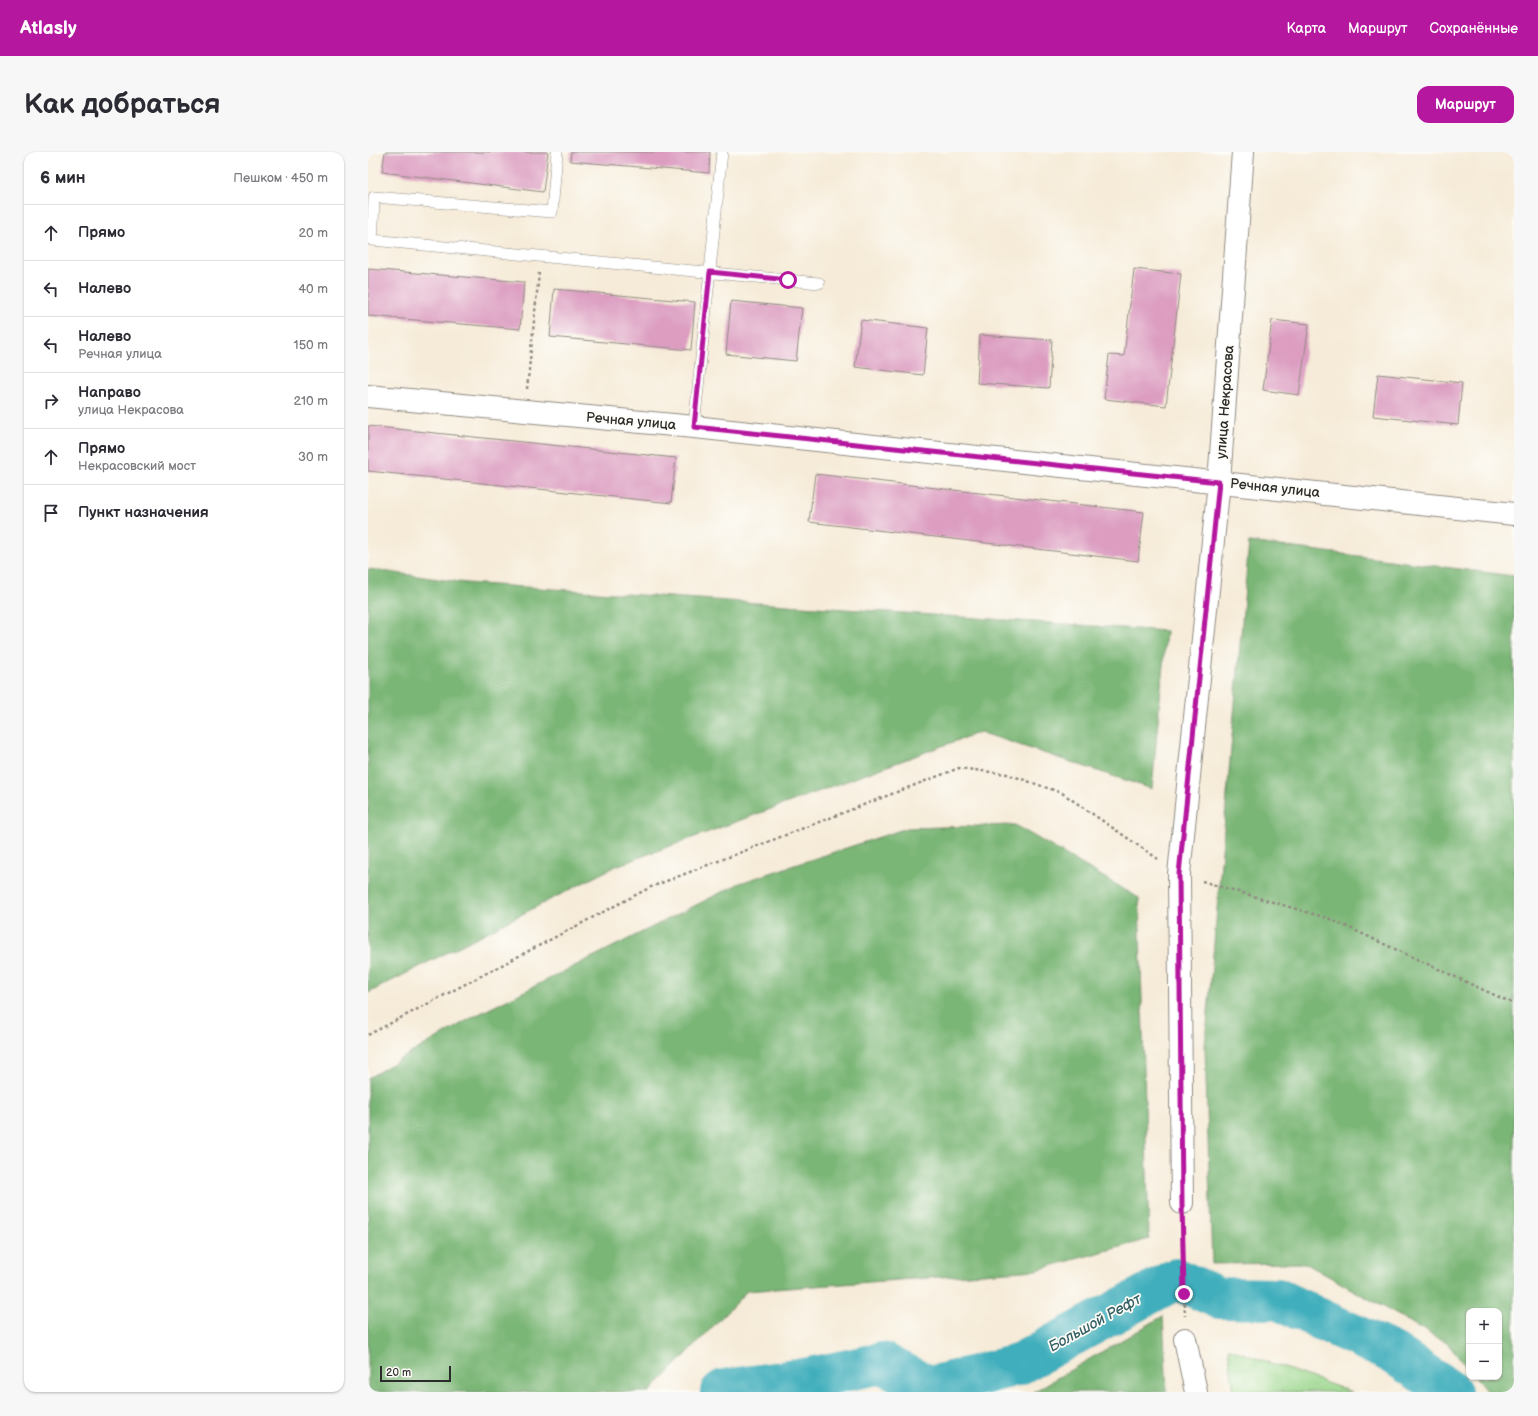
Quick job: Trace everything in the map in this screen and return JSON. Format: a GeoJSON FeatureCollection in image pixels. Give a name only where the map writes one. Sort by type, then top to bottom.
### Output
{"type":"FeatureCollection","features":[{"type":"Feature","properties":{"kind":"street","name":"улица Некрасова"},"geometry":{"type":"LineString","coordinates":[[1182,1203],[1179,874],[1219,482],[1243,152]]}},
{"type":"Feature","properties":{"kind":"street","name":"Речная улица"},"geometry":{"type":"LineString","coordinates":[[368,396],[694,427],[1514,514]]}},
{"type":"Feature","properties":{"kind":"street"},"geometry":{"type":"LineString","coordinates":[[1185,1339],[1196,1392]]}},
{"type":"Feature","properties":{"kind":"lane"},"geometry":{"type":"LineString","coordinates":[[557,152],[552,212],[374,197],[370,224],[372,240],[819,283]]}},
{"type":"Feature","properties":{"kind":"lane"},"geometry":{"type":"LineString","coordinates":[[694,427],[722,152]]}},
{"type":"Feature","properties":{"kind":"path"},"geometry":{"type":"LineString","coordinates":[[525,411],[541,256]]}},
{"type":"Feature","properties":{"kind":"path"},"geometry":{"type":"LineString","coordinates":[[368,1036],[651,887],[959,768],[1007,774],[1062,792],[1179,874],[1330,919],[1514,1004]]}},
{"type":"Feature","properties":{"kind":"path"},"geometry":{"type":"LineString","coordinates":[[1182,1203],[1185,1339]]}},
{"type":"Feature","properties":{"kind":"green space"},"geometry":{"type":"Polygon","coordinates":[[[1249,542],[1514,576],[1514,1392],[1487,1392],[1477,1380],[1502,1380],[1502,1308],[1466,1308],[1466,1366],[1447,1343],[1305,1263],[1212,1264],[1205,1047],[1249,542]]]}},
{"type":"Feature","properties":{"kind":"green space"},"geometry":{"type":"Polygon","coordinates":[[[368,569],[466,583],[1166,631],[1152,789],[980,732],[616,866],[368,993],[368,569]]]}},
{"type":"Feature","properties":{"kind":"green space"},"geometry":{"type":"Polygon","coordinates":[[[1015,825],[1139,898],[1149,1239],[1036,1270],[747,1291],[650,1392],[368,1392],[368,1078],[473,1017],[740,883],[907,828],[1015,825]]]}},
{"type":"Feature","properties":{"kind":"green space"},"geometry":{"type":"Polygon","coordinates":[[[1163,1316],[1167,1392],[1033,1392],[1163,1316]]]}},
{"type":"Feature","properties":{"kind":"green space"},"geometry":{"type":"Polygon","coordinates":[[[1228,1348],[1352,1392],[1234,1392],[1228,1348]]]}},
{"type":"Feature","properties":{"kind":"building"},"geometry":{"type":"Polygon","coordinates":[[[385,152],[548,152],[543,192],[382,172],[385,152]]]}},
{"type":"Feature","properties":{"kind":"building"},"geometry":{"type":"Polygon","coordinates":[[[571,152],[710,152],[709,173],[570,161],[571,152]]]}},
{"type":"Feature","properties":{"kind":"building"},"geometry":{"type":"Polygon","coordinates":[[[368,269],[524,282],[520,329],[368,316],[368,269]]]}},
{"type":"Feature","properties":{"kind":"building"},"geometry":{"type":"Polygon","coordinates":[[[1134,269],[1181,274],[1166,406],[1104,399],[1109,355],[1124,356],[1134,269]]]}},
{"type":"Feature","properties":{"kind":"building"},"geometry":{"type":"Polygon","coordinates":[[[554,289],[695,302],[691,350],[550,337],[554,289]]]}},
{"type":"Feature","properties":{"kind":"building"},"geometry":{"type":"Polygon","coordinates":[[[731,301],[802,308],[796,361],[726,354],[731,301]]]}},
{"type":"Feature","properties":{"kind":"building"},"geometry":{"type":"Polygon","coordinates":[[[861,320],[928,328],[923,375],[855,367],[861,320]]]}},
{"type":"Feature","properties":{"kind":"building"},"geometry":{"type":"Polygon","coordinates":[[[1272,320],[1309,324],[1299,395],[1263,390],[1272,320]]]}},
{"type":"Feature","properties":{"kind":"building"},"geometry":{"type":"Polygon","coordinates":[[[980,335],[1052,340],[1049,388],[977,383],[980,335]]]}},
{"type":"Feature","properties":{"kind":"building"},"geometry":{"type":"Polygon","coordinates":[[[1378,374],[1462,383],[1458,425],[1373,416],[1378,374]]]}},
{"type":"Feature","properties":{"kind":"building"},"geometry":{"type":"Polygon","coordinates":[[[368,426],[676,458],[671,503],[368,471],[368,426]]]}},
{"type":"Feature","properties":{"kind":"building"},"geometry":{"type":"Polygon","coordinates":[[[815,474],[1144,512],[1138,561],[809,522],[815,474]]]}},
{"type":"Feature","properties":{"kind":"waterway","name":"Большой Рефт"},"geometry":{"type":"LineString","coordinates":[[721,1392],[724,1390],[810,1378],[882,1363],[931,1387],[1017,1365],[1176,1279],[1219,1298],[1277,1299],[1393,1353],[1451,1392]]}},
{"type":"Feature","properties":{"kind":"route"},"geometry":{"type":"LineString","coordinates":[[788,280],[710,272],[694,427],[1219,482],[1179,874],[1184,1294]]}}]}
